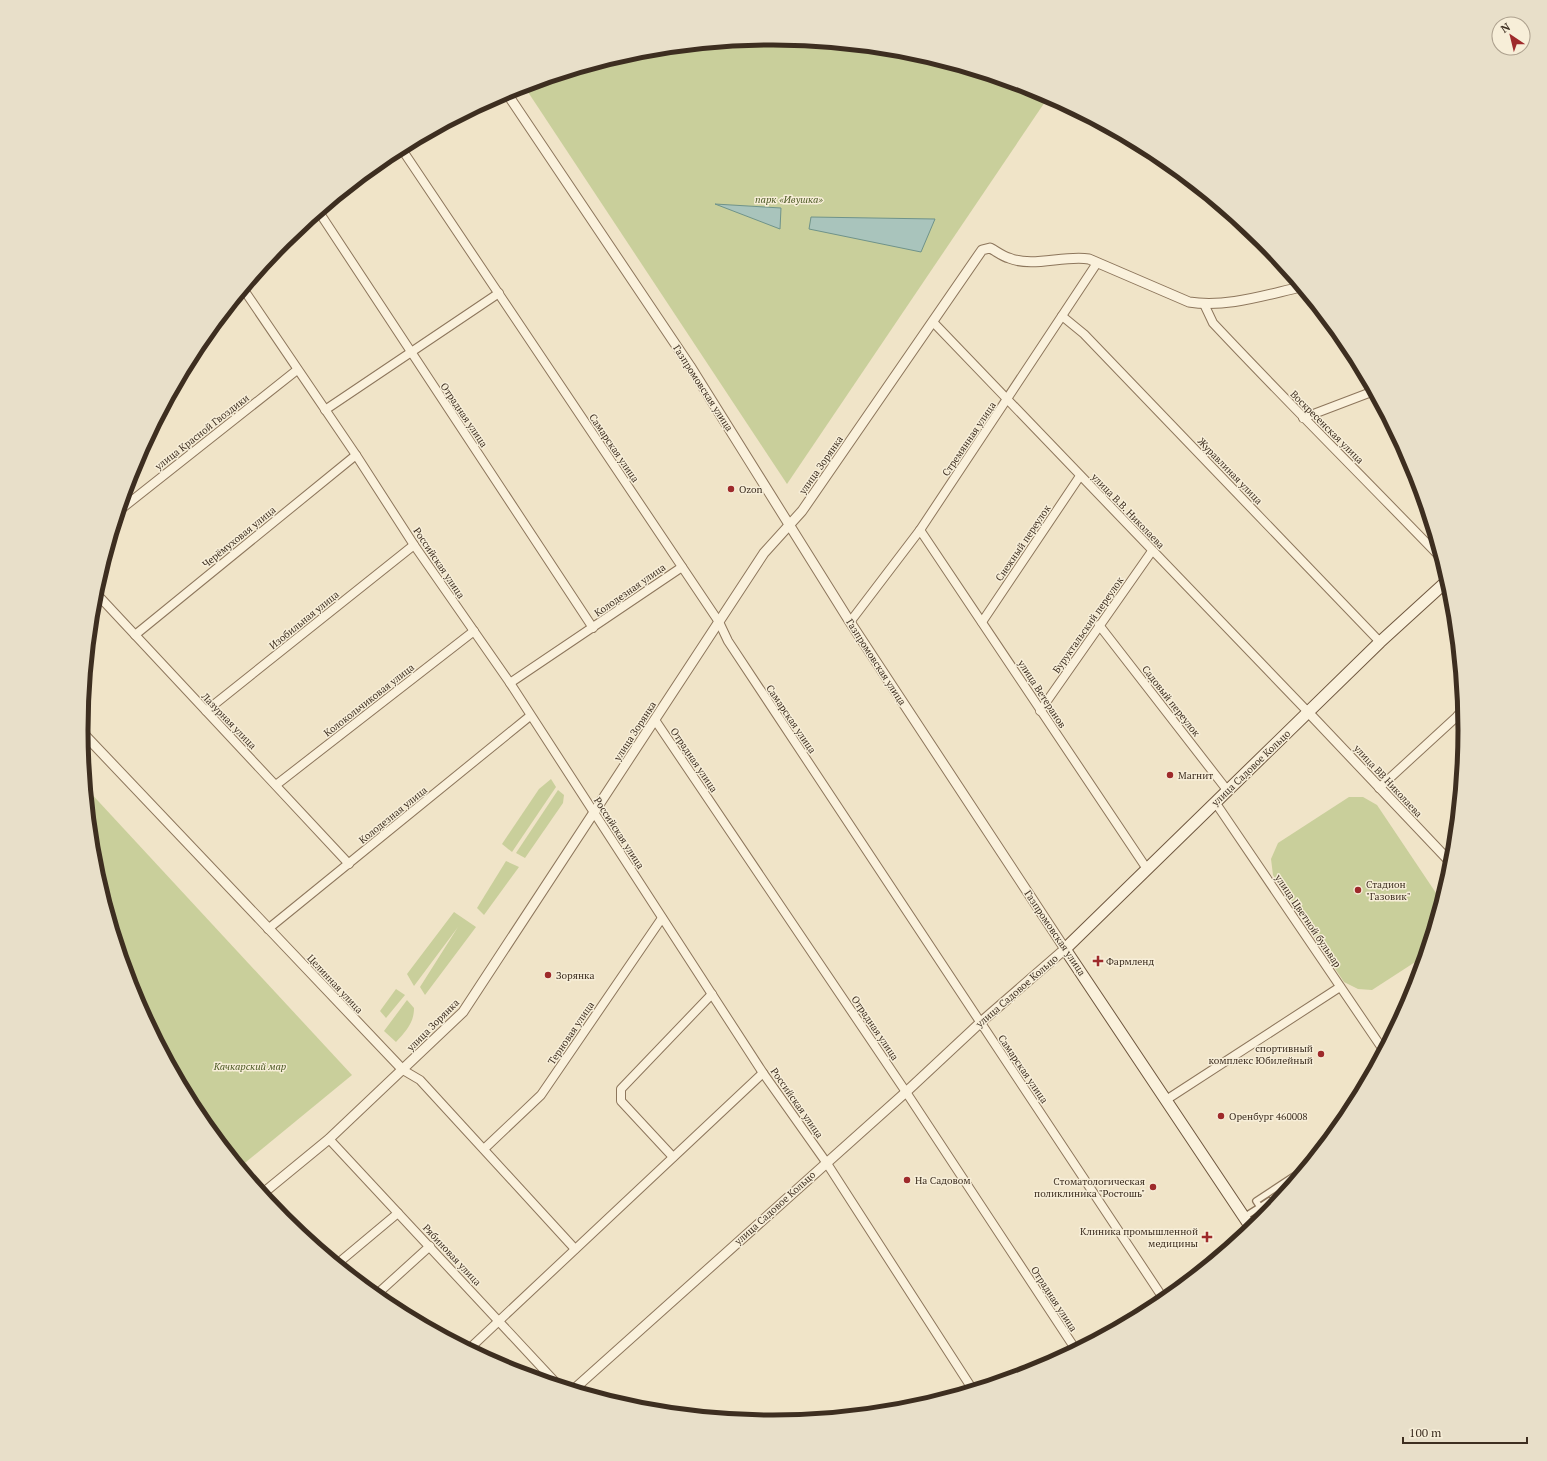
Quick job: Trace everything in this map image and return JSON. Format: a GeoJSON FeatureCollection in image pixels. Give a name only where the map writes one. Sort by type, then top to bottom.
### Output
{"type":"FeatureCollection","features":[{"type":"Feature","properties":{"kind":"main road","name":"улица Садовое Кольцо"},"geometry":{"type":"LineString","coordinates":[[1065,949],[1380,642],[1443,584]]}},
{"type":"Feature","properties":{"kind":"main road","name":"Газпромовская улица"},"geometry":{"type":"LineString","coordinates":[[1065,949],[1249,1224]]}},
{"type":"Feature","properties":{"kind":"street","name":"Газпромовская улица"},"geometry":{"type":"LineString","coordinates":[[510,98],[690,366],[850,622],[1065,949]]}},
{"type":"Feature","properties":{"kind":"street","name":"Самарская улица"},"geometry":{"type":"LineString","coordinates":[[405,154],[719,622],[732,648],[1162,1295]]}},
{"type":"Feature","properties":{"kind":"street","name":"Отрадная улица"},"geometry":{"type":"LineString","coordinates":[[321,216],[594,628]]}},
{"type":"Feature","properties":{"kind":"street","name":"улица Зорянка"},"geometry":{"type":"LineString","coordinates":[[266,1191],[329,1139],[463,1012],[595,814],[764,553],[802,512],[982,250],[990,248],[1009,259],[1027,262],[1080,257],[1088,258],[1097,263]]}},
{"type":"Feature","properties":{"kind":"street"},"geometry":{"type":"LineString","coordinates":[[1097,263],[1189,302],[1204,304],[1222,303],[1296,288]]}},
{"type":"Feature","properties":{"kind":"street","name":"Стремянная улица"},"geometry":{"type":"LineString","coordinates":[[850,622],[920,530],[1097,263]]}},
{"type":"Feature","properties":{"kind":"street","name":"Российская улица"},"geometry":{"type":"LineString","coordinates":[[246,293],[356,455],[414,545],[510,683],[763,1073],[826,1162],[971,1387]]}},
{"type":"Feature","properties":{"kind":"street"},"geometry":{"type":"LineString","coordinates":[[325,410],[411,354],[499,293]]}},
{"type":"Feature","properties":{"kind":"street","name":"Воскресенская улица"},"geometry":{"type":"LineString","coordinates":[[1204,304],[1214,323],[1303,418],[1436,553]]}},
{"type":"Feature","properties":{"kind":"street","name":"Журавлиная улица"},"geometry":{"type":"LineString","coordinates":[[1062,316],[1084,334],[1380,642]]}},
{"type":"Feature","properties":{"kind":"street","name":"улица В.В. Николаева"},"geometry":{"type":"LineString","coordinates":[[933,322],[1308,712]]}},
{"type":"Feature","properties":{"kind":"street","name":"улица Красной Гвоздики"},"geometry":{"type":"LineString","coordinates":[[126,505],[297,370]]}},
{"type":"Feature","properties":{"kind":"street"},"geometry":{"type":"LineString","coordinates":[[1303,418],[1370,393]]}},
{"type":"Feature","properties":{"kind":"street","name":"Черёмуховая улица"},"geometry":{"type":"LineString","coordinates":[[135,635],[356,455]]}},
{"type":"Feature","properties":{"kind":"street","name":"Снежный переулок"},"geometry":{"type":"LineString","coordinates":[[982,622],[1080,476]]}},
{"type":"Feature","properties":{"kind":"street","name":"улица Ветеранов"},"geometry":{"type":"LineString","coordinates":[[920,530],[1147,869]]}},
{"type":"Feature","properties":{"kind":"street","name":"Изобильная улица"},"geometry":{"type":"LineString","coordinates":[[206,711],[414,545]]}},
{"type":"Feature","properties":{"kind":"street","name":"Буруктальский переулок"},"geometry":{"type":"LineString","coordinates":[[1040,711],[1152,551]]}},
{"type":"Feature","properties":{"kind":"street","name":"Колодезная улица"},"geometry":{"type":"LineString","coordinates":[[510,683],[594,628],[682,567]]}},
{"type":"Feature","properties":{"kind":"street","name":"Лазурная улица"},"geometry":{"type":"LineString","coordinates":[[101,598],[349,864]]}},
{"type":"Feature","properties":{"kind":"street","name":"Садовый переулок"},"geometry":{"type":"LineString","coordinates":[[1099,625],[1227,790]]}},
{"type":"Feature","properties":{"kind":"street","name":"Колокольчиковая улица"},"geometry":{"type":"LineString","coordinates":[[276,785],[474,631]]}},
{"type":"Feature","properties":{"kind":"street","name":"улица ВВ Николаева"},"geometry":{"type":"LineString","coordinates":[[1308,712],[1378,788],[1447,859]]}},
{"type":"Feature","properties":{"kind":"street"},"geometry":{"type":"LineString","coordinates":[[1378,788],[1459,715]]}},
{"type":"Feature","properties":{"kind":"street","name":"Колодезная улица"},"geometry":{"type":"LineString","coordinates":[[268,929],[530,716]]}},
{"type":"Feature","properties":{"kind":"street","name":"Отрадная улица"},"geometry":{"type":"LineString","coordinates":[[655,720],[906,1092],[1074,1347]]}},
{"type":"Feature","properties":{"kind":"street","name":"Целинная улица"},"geometry":{"type":"LineString","coordinates":[[88,739],[403,1070],[420,1080],[575,1249]]}},
{"type":"Feature","properties":{"kind":"street","name":"улица Цветной бульвар"},"geometry":{"type":"LineString","coordinates":[[1215,802],[1381,1047]]}},
{"type":"Feature","properties":{"kind":"street","name":"Терновая улица"},"geometry":{"type":"LineString","coordinates":[[484,1149],[541,1095],[662,918]]}},
{"type":"Feature","properties":{"kind":"street","name":"улица Садовое Кольцо"},"geometry":{"type":"LineString","coordinates":[[576,1387],[906,1092],[981,1022],[1065,949]]}},
{"type":"Feature","properties":{"kind":"street"},"geometry":{"type":"LineString","coordinates":[[1166,1100],[1340,987]]}},
{"type":"Feature","properties":{"kind":"street"},"geometry":{"type":"LineString","coordinates":[[673,1157],[621,1101],[621,1089],[712,994]]}},
{"type":"Feature","properties":{"kind":"street"},"geometry":{"type":"LineString","coordinates":[[472,1346],[763,1073]]}},
{"type":"Feature","properties":{"kind":"street","name":"Рябиновая улица"},"geometry":{"type":"LineString","coordinates":[[329,1139],[554,1380]]}},
{"type":"Feature","properties":{"kind":"street"},"geometry":{"type":"LineString","coordinates":[[1262,1210],[1256,1201],[1264,1195],[1289,1182]]}},
{"type":"Feature","properties":{"kind":"street"},"geometry":{"type":"LineString","coordinates":[[1244,1217],[1268,1201],[1264,1195]]}},
{"type":"Feature","properties":{"kind":"street"},"geometry":{"type":"LineString","coordinates":[[341,1262],[398,1213]]}},
{"type":"Feature","properties":{"kind":"street"},"geometry":{"type":"LineString","coordinates":[[380,1291],[430,1246]]}},
{"type":"Feature","properties":{"kind":"green space","name":"парк «Ивушка»"},"geometry":{"type":"Polygon","coordinates":[[[774,45],[818,46],[907,58],[951,68],[994,81],[1045,101],[787,484],[527,91],[553,81],[596,68],[640,58],[729,46],[774,45]]]}},
{"type":"Feature","properties":{"kind":"green space"},"geometry":{"type":"Polygon","coordinates":[[[551,779],[556,787],[512,852],[502,844],[539,789],[551,779]]]}},
{"type":"Feature","properties":{"kind":"green space"},"geometry":{"type":"Polygon","coordinates":[[[558,790],[564,795],[563,803],[525,858],[516,853],[558,790]]]}},
{"type":"Feature","properties":{"kind":"green space","name":"Качкарский мар"},"geometry":{"type":"Polygon","coordinates":[[[91,793],[352,1075],[243,1164],[204,1111],[180,1073],[159,1034],[140,993],[124,951],[111,908],[101,864],[91,793]]]}},
{"type":"Feature","properties":{"kind":"green space","name":"Стадион \"Газовик\""},"geometry":{"type":"Polygon","coordinates":[[[1349,797],[1363,797],[1377,805],[1439,897],[1420,959],[1372,990],[1358,989],[1344,982],[1273,875],[1271,859],[1278,843],[1349,797]]]}},
{"type":"Feature","properties":{"kind":"green space"},"geometry":{"type":"Polygon","coordinates":[[[506,861],[519,867],[484,915],[477,908],[506,861]]]}},
{"type":"Feature","properties":{"kind":"green space"},"geometry":{"type":"Polygon","coordinates":[[[454,912],[476,927],[425,995],[420,987],[458,927],[414,986],[407,974],[454,912]]]}},
{"type":"Feature","properties":{"kind":"green space"},"geometry":{"type":"Polygon","coordinates":[[[396,989],[405,995],[386,1018],[380,1011],[396,989]]]}},
{"type":"Feature","properties":{"kind":"green space"},"geometry":{"type":"Polygon","coordinates":[[[407,1000],[414,1008],[413,1018],[406,1030],[396,1042],[384,1031],[407,1000]]]}},
{"type":"Feature","properties":{"kind":"water"},"geometry":{"type":"Polygon","coordinates":[[[715,204],[781,208],[780,229],[715,204]]]}},
{"type":"Feature","properties":{"kind":"water"},"geometry":{"type":"Polygon","coordinates":[[[811,217],[935,219],[921,252],[809,229],[811,217]]]}},
{"type":"Feature","properties":{"kind":"place","name":"Ozon"},"geometry":{"type":"Point","coordinates":[731,489]}},
{"type":"Feature","properties":{"kind":"place","name":"Магнит"},"geometry":{"type":"Point","coordinates":[1170,775]}},
{"type":"Feature","properties":{"kind":"place","name":"Стадион \"Газовик\""},"geometry":{"type":"Point","coordinates":[1358,890]}},
{"type":"Feature","properties":{"kind":"place","name":"Фармленд"},"geometry":{"type":"Point","coordinates":[1098,961]}},
{"type":"Feature","properties":{"kind":"place","name":"Зорянка"},"geometry":{"type":"Point","coordinates":[548,975]}},
{"type":"Feature","properties":{"kind":"place","name":"спортивный комплекс Юбилейный"},"geometry":{"type":"Point","coordinates":[1321,1054]}},
{"type":"Feature","properties":{"kind":"place","name":"Оренбург 460008"},"geometry":{"type":"Point","coordinates":[1221,1116]}},
{"type":"Feature","properties":{"kind":"place","name":"На Садовом"},"geometry":{"type":"Point","coordinates":[907,1180]}},
{"type":"Feature","properties":{"kind":"place","name":"Стоматологическая поликлиника \"Ростошь\""},"geometry":{"type":"Point","coordinates":[1153,1187]}},
{"type":"Feature","properties":{"kind":"place","name":"Клиника промышленной медицины"},"geometry":{"type":"Point","coordinates":[1207,1237]}}]}
